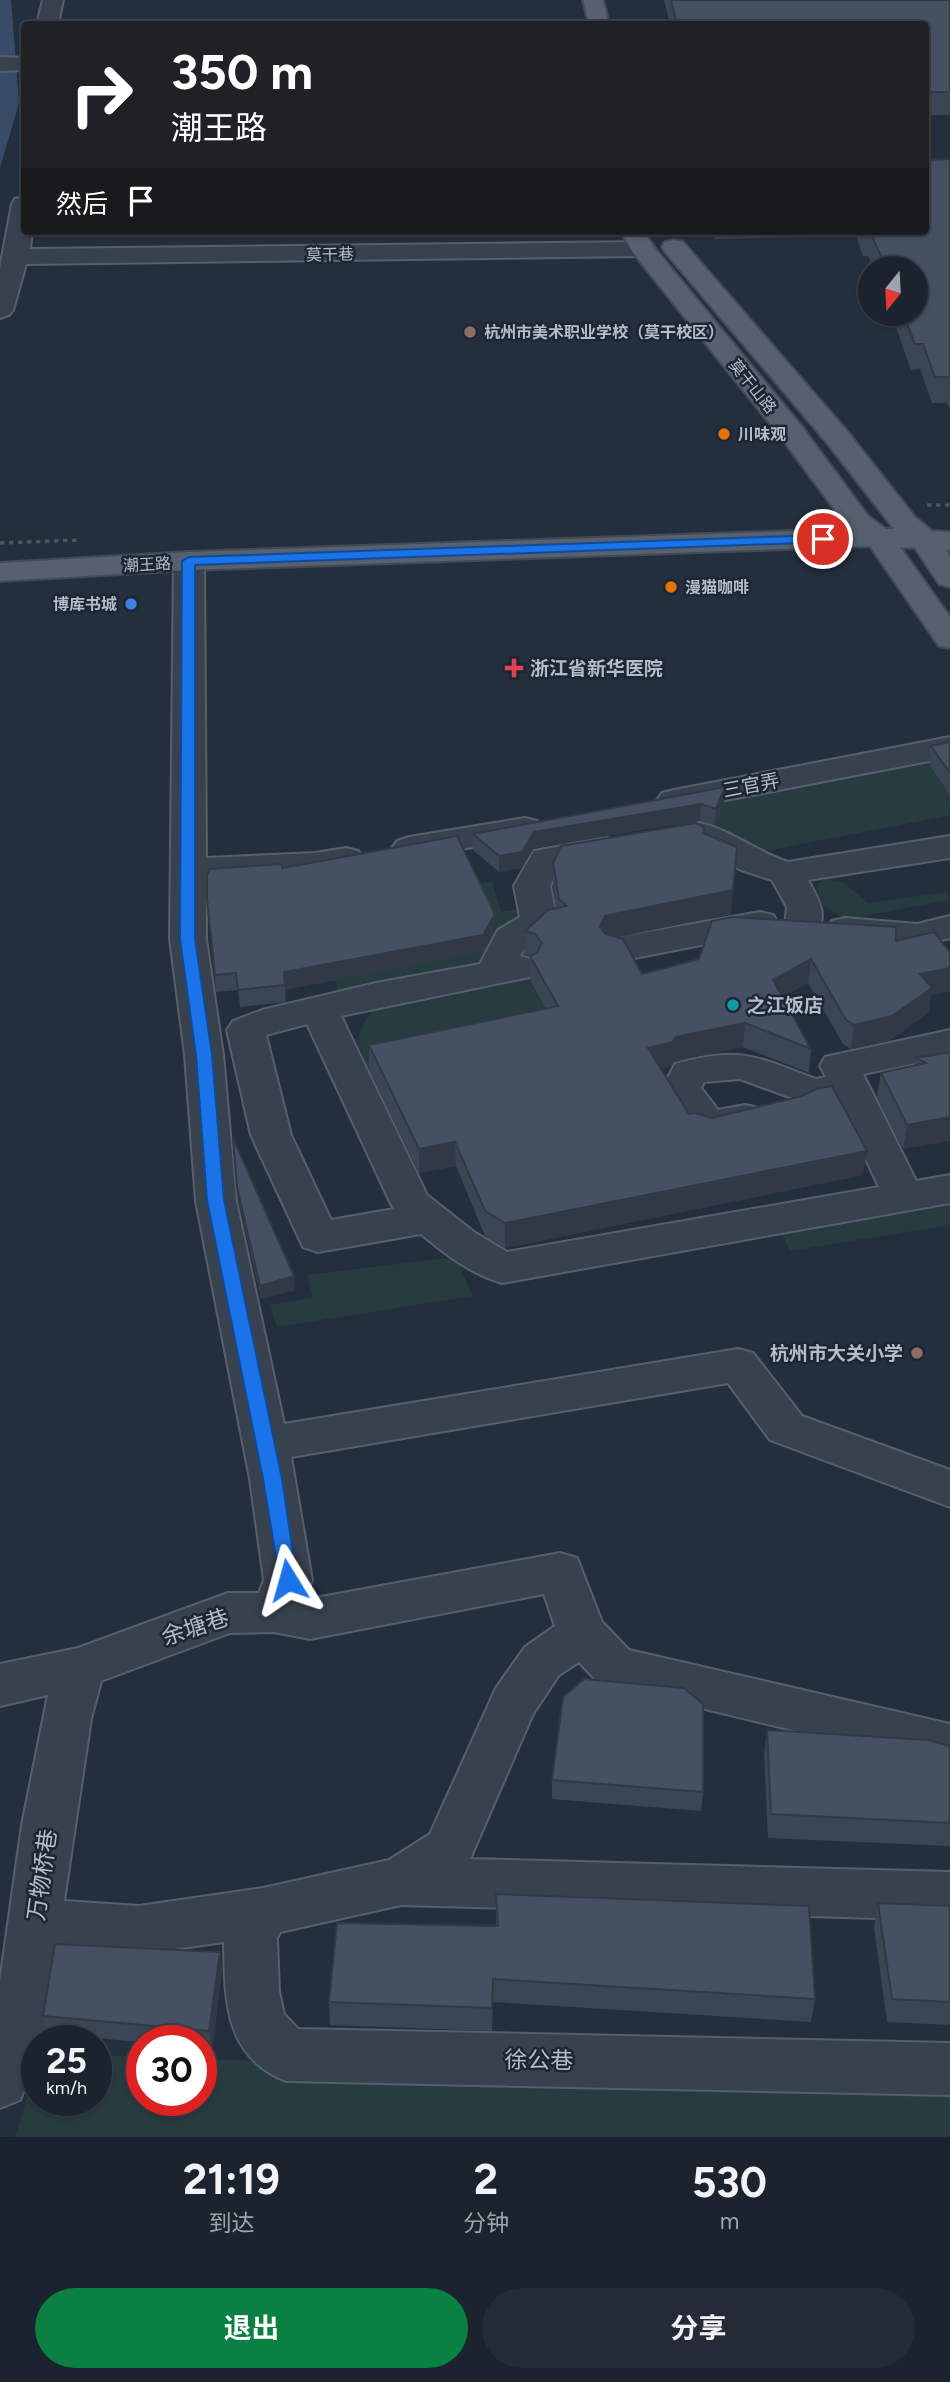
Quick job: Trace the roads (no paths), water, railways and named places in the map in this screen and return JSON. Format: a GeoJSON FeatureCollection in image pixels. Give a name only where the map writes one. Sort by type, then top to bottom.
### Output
{"type":"FeatureCollection","features":[{"type":"Feature","properties":{"kind":"main road"},"geometry":{"type":"LineString","coordinates":[[593,0],[598,21]]}},
{"type":"Feature","properties":{"kind":"main road","name":"莫干山路"},"geometry":{"type":"LineString","coordinates":[[646,237],[837,437],[903,533],[950,639]]}},
{"type":"Feature","properties":{"kind":"main road","name":"莫干山路"},"geometry":{"type":"LineString","coordinates":[[646,237],[793,434],[950,578]]}},
{"type":"Feature","properties":{"kind":"main road"},"geometry":{"type":"LineString","coordinates":[[903,533],[950,521]]}},
{"type":"Feature","properties":{"kind":"main road","name":"潮王路"},"geometry":{"type":"LineString","coordinates":[[0,555],[903,533]]}},
{"type":"Feature","properties":{"kind":"main road","name":"潮王路"},"geometry":{"type":"LineString","coordinates":[[0,572],[189,561],[903,533]]}},
{"type":"Feature","properties":{"kind":"street"},"geometry":{"type":"LineString","coordinates":[[49,21],[53,0]]}},
{"type":"Feature","properties":{"kind":"street"},"geometry":{"type":"LineString","coordinates":[[0,65],[21,64]]}},
{"type":"Feature","properties":{"kind":"street"},"geometry":{"type":"LineString","coordinates":[[0,310],[16,257],[21,224]]}},
{"type":"Feature","properties":{"kind":"street","name":"莫干巷"},"geometry":{"type":"LineString","coordinates":[[16,257],[646,237]]}},
{"type":"Feature","properties":{"kind":"street"},"geometry":{"type":"LineString","coordinates":[[189,561],[188,939],[204,1055],[216,1200],[266,1444],[288,1580],[274,1612]]}},
{"type":"Feature","properties":{"kind":"street","name":"三官弄"},"geometry":{"type":"LineString","coordinates":[[641,806],[950,747]]}},
{"type":"Feature","properties":{"kind":"street"},"geometry":{"type":"LineString","coordinates":[[189,890],[195,877],[210,868],[315,864],[559,821]]}},
{"type":"Feature","properties":{"kind":"street"},"geometry":{"type":"LineString","coordinates":[[428,1218],[318,1237],[271,1135],[246,1030],[262,1022],[508,970],[511,938],[539,921],[532,886],[546,859],[700,833],[753,862],[786,873],[950,847]]}},
{"type":"Feature","properties":{"kind":"street"},"geometry":{"type":"LineString","coordinates":[[786,873],[805,907],[803,926]]}},
{"type":"Feature","properties":{"kind":"street"},"geometry":{"type":"LineString","coordinates":[[619,949],[758,922],[917,934],[950,927]]}},
{"type":"Feature","properties":{"kind":"street"},"geometry":{"type":"LineString","coordinates":[[319,1009],[411,1204],[459,1243],[502,1268],[950,1189]]}},
{"type":"Feature","properties":{"kind":"street"},"geometry":{"type":"LineString","coordinates":[[904,1197],[832,1089],[839,1066],[950,1043]]}},
{"type":"Feature","properties":{"kind":"street"},"geometry":{"type":"LineString","coordinates":[[266,1444],[738,1365],[786,1428],[950,1489]]}},
{"type":"Feature","properties":{"kind":"street","name":"余塘巷"},"geometry":{"type":"LineString","coordinates":[[0,1685],[80,1668],[228,1613],[274,1612],[310,1619],[560,1572],[582,1633]]}},
{"type":"Feature","properties":{"kind":"street"},"geometry":{"type":"LineString","coordinates":[[401,1881],[449,1850],[513,1703],[542,1661],[582,1633],[614,1667],[950,1746]]}},
{"type":"Feature","properties":{"kind":"street","name":"万物桥巷"},"geometry":{"type":"LineString","coordinates":[[0,2081],[21,2024],[66,1719],[80,1668]]}},
{"type":"Feature","properties":{"kind":"street"},"geometry":{"type":"LineString","coordinates":[[35,1924],[139,1930],[263,1912],[401,1881],[950,1896]]}},
{"type":"Feature","properties":{"kind":"street","name":"徐公巷"},"geometry":{"type":"LineString","coordinates":[[263,1912],[250,1936],[252,1992],[259,2026],[286,2055],[950,2069]]}},
{"type":"Feature","properties":{"kind":"water"},"geometry":{"type":"Polygon","coordinates":[[[0,0],[11,0],[19,103],[0,168],[0,0]]]}},
{"type":"Feature","properties":{"kind":"place","name":"杭州市美术职业学校（莫干校区）"},"geometry":{"type":"Point","coordinates":[470,332]}},
{"type":"Feature","properties":{"kind":"place","name":"川味观"},"geometry":{"type":"Point","coordinates":[724,434]}},
{"type":"Feature","properties":{"kind":"place","name":"漫猫咖啡"},"geometry":{"type":"Point","coordinates":[671,587]}},
{"type":"Feature","properties":{"kind":"place","name":"博库书城"},"geometry":{"type":"Point","coordinates":[131,604]}},
{"type":"Feature","properties":{"kind":"place","name":"浙江省新华医院"},"geometry":{"type":"Point","coordinates":[514,668]}},
{"type":"Feature","properties":{"kind":"place","name":"之江饭店"},"geometry":{"type":"Point","coordinates":[733,1005]}},
{"type":"Feature","properties":{"kind":"place","name":"杭州市大关小学"},"geometry":{"type":"Point","coordinates":[917,1353]}}]}
